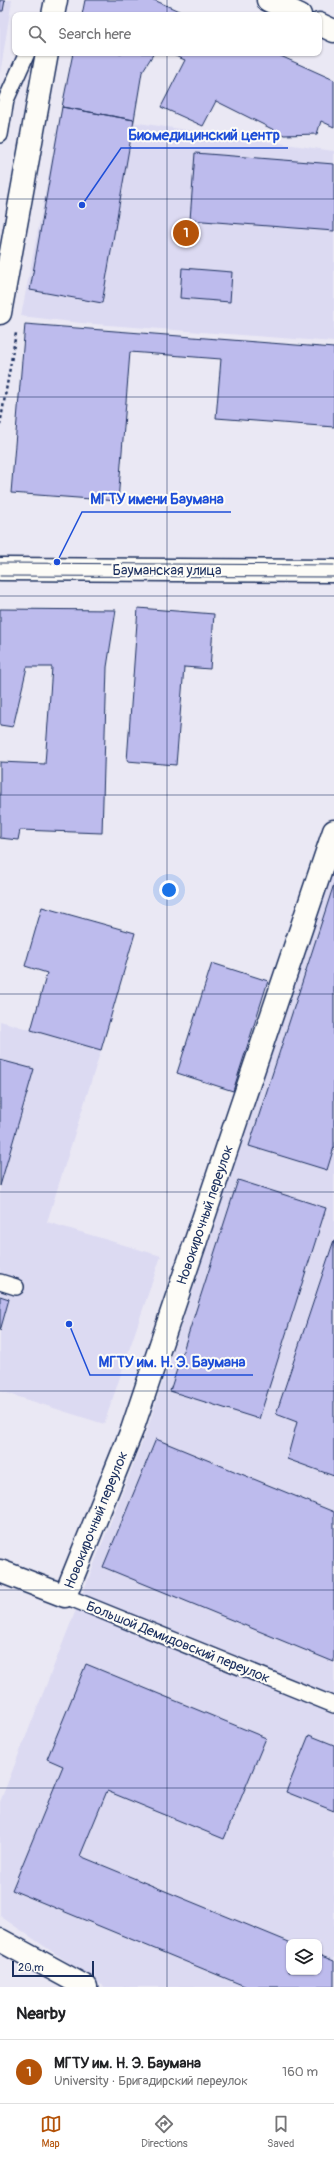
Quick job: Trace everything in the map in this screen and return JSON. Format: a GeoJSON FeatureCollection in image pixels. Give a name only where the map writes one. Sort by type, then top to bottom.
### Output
{"type":"FeatureCollection","features":[{"type":"Feature","properties":{"kind":"street"},"geometry":{"type":"LineString","coordinates":[[54,12],[56,0]]}},
{"type":"Feature","properties":{"kind":"street"},"geometry":{"type":"LineString","coordinates":[[268,0],[294,12]]}},
{"type":"Feature","properties":{"kind":"street"},"geometry":{"type":"LineString","coordinates":[[322,25],[334,30]]}},
{"type":"Feature","properties":{"kind":"street"},"geometry":{"type":"LineString","coordinates":[[0,313],[46,56]]}},
{"type":"Feature","properties":{"kind":"street","name":"Бауманская улица"},"geometry":{"type":"LineString","coordinates":[[0,570],[334,571]]}},
{"type":"Feature","properties":{"kind":"street","name":"Новокирочный переулок"},"geometry":{"type":"LineString","coordinates":[[65,1596],[132,1430],[334,831]]}},
{"type":"Feature","properties":{"kind":"street","name":"Большой Демидовский переулок"},"geometry":{"type":"LineString","coordinates":[[0,1571],[65,1596]]}},
{"type":"Feature","properties":{"kind":"street"},"geometry":{"type":"LineString","coordinates":[[0,1940],[86,1987]]}},
{"type":"Feature","properties":{"kind":"lane"},"geometry":{"type":"LineString","coordinates":[[45,12],[50,0]]}},
{"type":"Feature","properties":{"kind":"lane"},"geometry":{"type":"LineString","coordinates":[[0,135],[6,100],[26,56]]}},
{"type":"Feature","properties":{"kind":"lane"},"geometry":{"type":"LineString","coordinates":[[0,1282],[16,1287]]}},
{"type":"Feature","properties":{"kind":"lane","name":"Большой Демидовский переулок"},"geometry":{"type":"LineString","coordinates":[[65,1596],[334,1705]]}},
{"type":"Feature","properties":{"kind":"shaded area"},"geometry":{"type":"Polygon","coordinates":[[[0,0],[12,0],[0,74],[0,0]]]}},
{"type":"Feature","properties":{"kind":"shaded area"},"geometry":{"type":"Polygon","coordinates":[[[61,112],[334,151],[334,342],[81,323],[21,316],[61,112]]]}},
{"type":"Feature","properties":{"kind":"shaded area"},"geometry":{"type":"Polygon","coordinates":[[[334,857],[334,1987],[104,1987],[0,1916],[0,1802],[147,1430],[334,857]]]}},
{"type":"Feature","properties":{"kind":"shaded area"},"geometry":{"type":"Polygon","coordinates":[[[0,1021],[101,1050],[47,1222],[161,1256],[104,1424],[0,1391],[0,1021]]]}},
{"type":"Feature","properties":{"kind":"building"},"geometry":{"type":"Polygon","coordinates":[[[0,0],[5,0],[3,11],[0,11],[0,0]]]}},
{"type":"Feature","properties":{"kind":"building"},"geometry":{"type":"Polygon","coordinates":[[[85,0],[154,0],[181,12],[83,12],[85,0]]]}},
{"type":"Feature","properties":{"kind":"building"},"geometry":{"type":"Polygon","coordinates":[[[72,56],[152,56],[142,72],[134,120],[62,107],[72,56]]]}},
{"type":"Feature","properties":{"kind":"building"},"geometry":{"type":"Polygon","coordinates":[[[175,56],[281,56],[334,80],[334,127],[321,121],[317,134],[284,135],[216,101],[203,126],[161,107],[185,60],[175,56]]]}},
{"type":"Feature","properties":{"kind":"building"},"geometry":{"type":"Polygon","coordinates":[[[62,107],[134,120],[102,303],[30,290],[62,107]]]}},
{"type":"Feature","properties":{"kind":"building"},"geometry":{"type":"Polygon","coordinates":[[[195,153],[334,164],[334,231],[190,220],[195,153]]]}},
{"type":"Feature","properties":{"kind":"building"},"geometry":{"type":"Polygon","coordinates":[[[182,268],[232,272],[230,302],[180,298],[182,268]]]}},
{"type":"Feature","properties":{"kind":"building"},"geometry":{"type":"Polygon","coordinates":[[[25,324],[334,348],[334,427],[216,418],[221,359],[130,352],[118,501],[11,493],[25,324]]]}},
{"type":"Feature","properties":{"kind":"building"},"geometry":{"type":"Polygon","coordinates":[[[138,608],[214,614],[210,669],[184,667],[176,765],[127,761],[138,608]]]}},
{"type":"Feature","properties":{"kind":"building"},"geometry":{"type":"Polygon","coordinates":[[[0,609],[116,610],[107,667],[102,833],[20,830],[18,840],[0,838],[0,762],[45,764],[52,667],[27,667],[13,727],[0,725],[0,609]]]}},
{"type":"Feature","properties":{"kind":"building"},"geometry":{"type":"Polygon","coordinates":[[[334,884],[334,1147],[327,1170],[249,1146],[334,884]]]}},
{"type":"Feature","properties":{"kind":"building"},"geometry":{"type":"Polygon","coordinates":[[[42,907],[135,933],[101,1050],[31,1030],[47,973],[25,966],[42,907]]]}},
{"type":"Feature","properties":{"kind":"building"},"geometry":{"type":"Polygon","coordinates":[[[212,963],[268,981],[233,1091],[177,1073],[212,963]]]}},
{"type":"Feature","properties":{"kind":"building"},"geometry":{"type":"Polygon","coordinates":[[[0,1060],[34,1069],[0,1186],[0,1060]]]}},
{"type":"Feature","properties":{"kind":"building"},"geometry":{"type":"Polygon","coordinates":[[[238,1180],[326,1208],[259,1419],[170,1391],[238,1180]]]}},
{"type":"Feature","properties":{"kind":"building"},"geometry":{"type":"Polygon","coordinates":[[[334,1240],[334,1476],[287,1459],[297,1422],[276,1414],[334,1240]]]}},
{"type":"Feature","properties":{"kind":"building"},"geometry":{"type":"Polygon","coordinates":[[[0,1296],[9,1299],[0,1331],[0,1296]]]}},
{"type":"Feature","properties":{"kind":"building"},"geometry":{"type":"Polygon","coordinates":[[[156,1439],[334,1512],[334,1662],[103,1567],[156,1439]]]}},
{"type":"Feature","properties":{"kind":"building"},"geometry":{"type":"Polygon","coordinates":[[[86,1664],[266,1738],[224,1839],[107,1791],[80,1856],[286,1941],[286,1975],[322,1975],[322,1956],[334,1961],[334,1987],[247,1987],[12,1890],[63,1766],[47,1759],[86,1664]]]}},
{"type":"Feature","properties":{"kind":"building"},"geometry":{"type":"Polygon","coordinates":[[[309,1735],[334,1745],[334,1811],[286,1792],[309,1735]]]}},
{"type":"Feature","properties":{"kind":"tram line"},"geometry":{"type":"LineString","coordinates":[[0,563],[334,565]]}},
{"type":"Feature","properties":{"kind":"tram line"},"geometry":{"type":"LineString","coordinates":[[0,576],[334,577]]}},
{"type":"Feature","properties":{"kind":"place","name":"Биомедицинский центр"},"geometry":{"type":"Point","coordinates":[82,205]}},
{"type":"Feature","properties":{"kind":"place","name":"МГТУ им. Н. Э. Баумана"},"geometry":{"type":"Point","coordinates":[186,233]}},
{"type":"Feature","properties":{"kind":"place","name":"МГТУ имени Баумана"},"geometry":{"type":"Point","coordinates":[57,562]}},
{"type":"Feature","properties":{"kind":"place","name":"МГТУ им. Н. Э. Баумана"},"geometry":{"type":"Point","coordinates":[69,1324]}}]}
